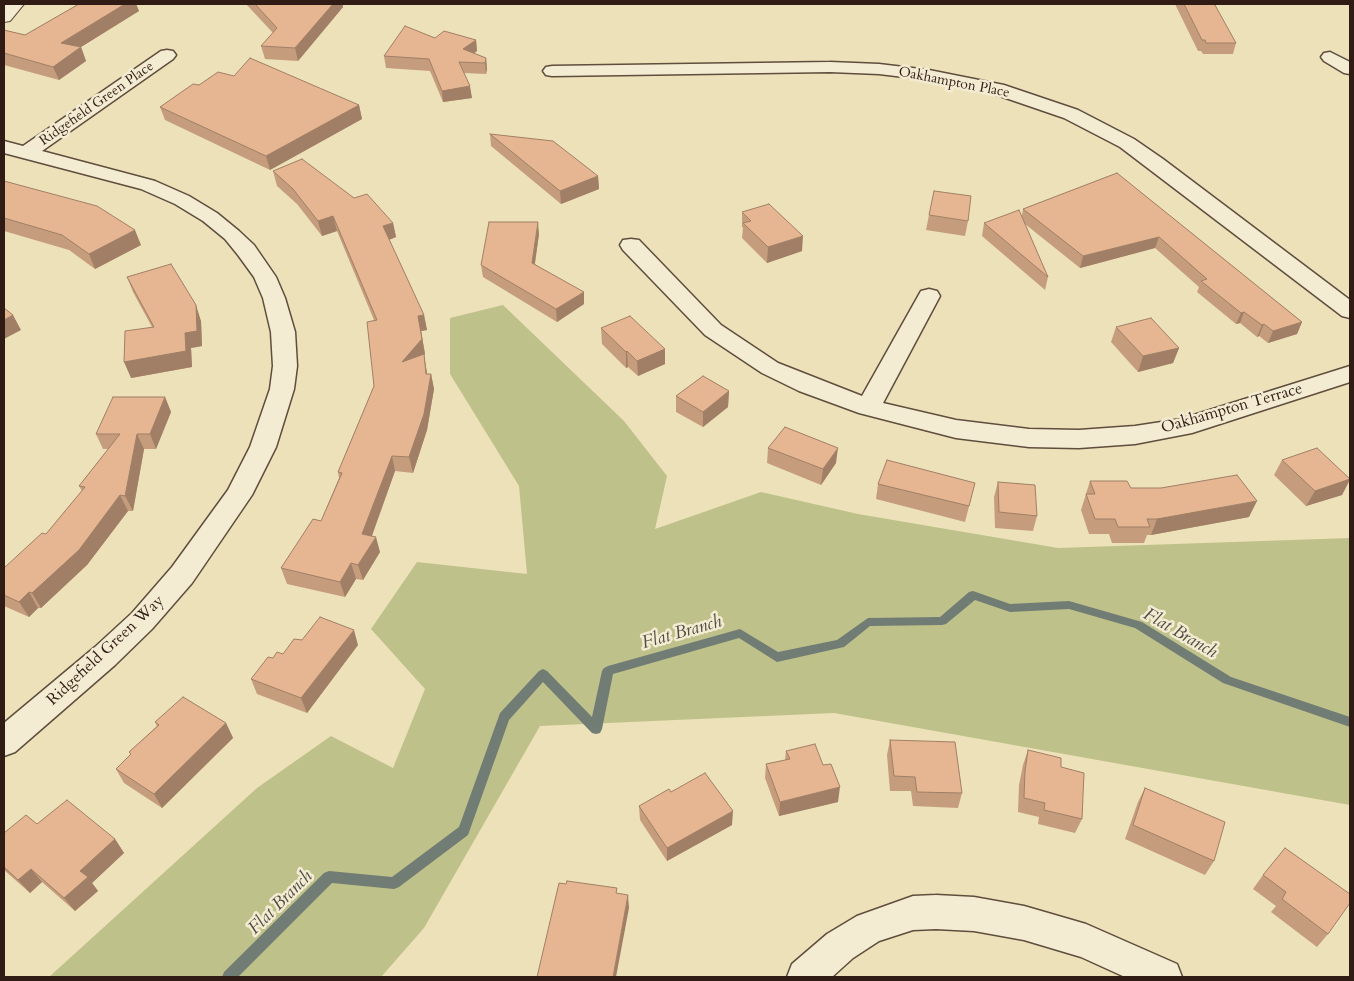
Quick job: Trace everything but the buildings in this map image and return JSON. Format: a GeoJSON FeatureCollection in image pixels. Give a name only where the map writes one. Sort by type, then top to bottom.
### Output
{"type":"FeatureCollection","features":[{"type":"Feature","properties":{"kind":"street"},"geometry":{"type":"LineString","coordinates":[[4,16],[15,4]]}},
{"type":"Feature","properties":{"kind":"street","name":"Ridgefield Green Place"},"geometry":{"type":"LineString","coordinates":[[15,150],[167,55]]}},
{"type":"Feature","properties":{"kind":"street"},"geometry":{"type":"LineString","coordinates":[[1330,57],[1350,69]]}},
{"type":"Feature","properties":{"kind":"street","name":"Oakhampton Place"},"geometry":{"type":"LineString","coordinates":[[552,71],[830,67],[879,69],[929,75],[998,89],[1070,114],[1127,143],[1350,311]]}},
{"type":"Feature","properties":{"kind":"street","name":"Ridgefield Green Way"},"geometry":{"type":"LineString","coordinates":[[4,742],[105,656],[142,620],[182,575],[243,487],[263,447],[282,389],[285,366],[283,332],[265,277],[246,250],[210,217],[182,200],[148,185],[15,150]]}},
{"type":"Feature","properties":{"kind":"street","name":"Oakhampton Terrace"},"geometry":{"type":"LineString","coordinates":[[631,245],[713,330],[770,368],[808,385],[868,407],[956,429],[998,435],[1079,438],[1135,435],[1183,427],[1350,374]]}},
{"type":"Feature","properties":{"kind":"street"},"geometry":{"type":"LineString","coordinates":[[868,407],[929,296]]}},
{"type":"Feature","properties":{"kind":"street"},"geometry":{"type":"LineString","coordinates":[[805,977],[840,946],[869,928],[913,913],[936,912],[974,914],[1024,922],[1086,941],[1164,977]]}},
{"type":"Feature","properties":{"kind":"green space"},"geometry":{"type":"Polygon","coordinates":[[[503,305],[624,421],[667,476],[655,529],[761,492],[858,514],[1058,548],[1350,538],[1350,805],[834,713],[540,726],[424,928],[381,977],[49,977],[257,788],[331,736],[393,768],[425,689],[371,629],[417,562],[527,574],[519,486],[450,374],[450,318],[503,305]]]}},
{"type":"Feature","properties":{"kind":"waterway","name":"Flat Branch"},"geometry":{"type":"LineString","coordinates":[[229,977],[329,877],[394,883],[464,831],[504,717],[543,674],[596,729],[608,671],[740,633],[777,657],[840,644],[868,622],[942,621],[973,595],[1010,608],[1069,605],[1138,625],[1227,680],[1350,722]]}}]}
